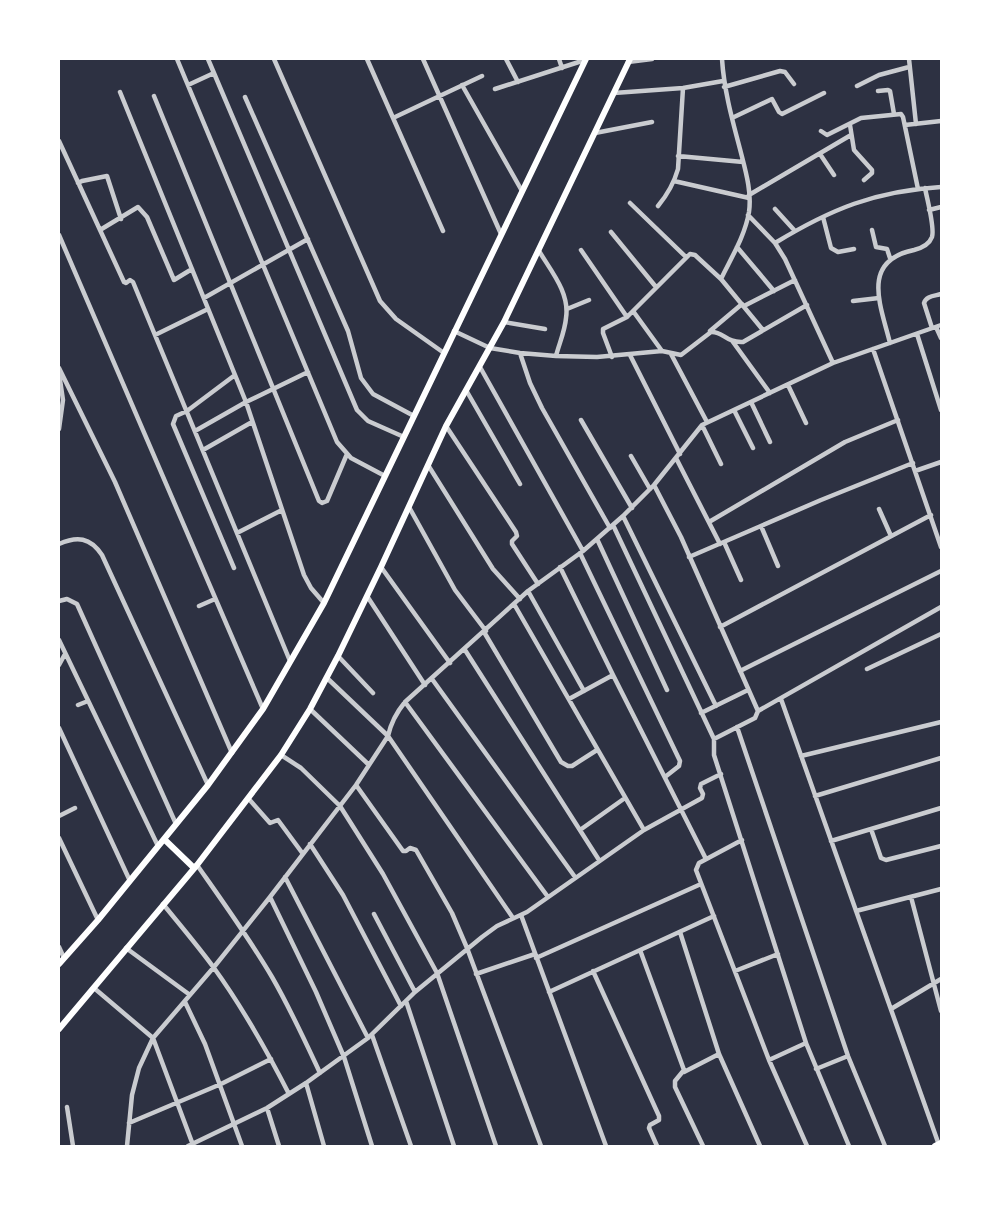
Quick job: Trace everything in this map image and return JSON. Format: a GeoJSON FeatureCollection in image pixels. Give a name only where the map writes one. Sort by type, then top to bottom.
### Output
{"type":"FeatureCollection","features":[{"type":"Feature","properties":{"kind":"main road"},"geometry":{"type":"LineString","coordinates":[[59,964],[164,840],[232,753],[263,708],[324,602],[585,59]]}},
{"type":"Feature","properties":{"kind":"main road"},"geometry":{"type":"LineString","coordinates":[[59,1029],[195,866],[281,755],[310,709],[381,567],[446,426],[504,322],[539,251],[629,61]]}},
{"type":"Feature","properties":{"kind":"main road"},"geometry":{"type":"LineString","coordinates":[[164,840],[195,866]]}},
{"type":"Feature","properties":{"kind":"street"},"geometry":{"type":"LineString","coordinates":[[177,59],[338,442],[347,454],[356,461],[385,476]]}},
{"type":"Feature","properties":{"kind":"street"},"geometry":{"type":"LineString","coordinates":[[208,59],[357,410],[368,421],[404,437]]}},
{"type":"Feature","properties":{"kind":"street"},"geometry":{"type":"LineString","coordinates":[[274,59],[380,301],[396,319],[444,353]]}},
{"type":"Feature","properties":{"kind":"street"},"geometry":{"type":"LineString","coordinates":[[367,59],[444,231]]}},
{"type":"Feature","properties":{"kind":"street"},"geometry":{"type":"LineString","coordinates":[[422,59],[501,234]]}},
{"type":"Feature","properties":{"kind":"street"},"geometry":{"type":"LineString","coordinates":[[506,59],[518,82]]}},
{"type":"Feature","properties":{"kind":"street"},"geometry":{"type":"LineString","coordinates":[[558,59],[562,68]]}},
{"type":"Feature","properties":{"kind":"street"},"geometry":{"type":"LineString","coordinates":[[495,89],[585,59]]}},
{"type":"Feature","properties":{"kind":"street"},"geometry":{"type":"LineString","coordinates":[[629,61],[652,59]]}},
{"type":"Feature","properties":{"kind":"street"},"geometry":{"type":"LineString","coordinates":[[721,279],[744,231],[748,215],[749,197],[743,162],[724,87],[722,59],[728,59]]}},
{"type":"Feature","properties":{"kind":"street"},"geometry":{"type":"LineString","coordinates":[[909,59],[916,124]]}},
{"type":"Feature","properties":{"kind":"street"},"geometry":{"type":"LineString","coordinates":[[857,86],[876,76],[910,67]]}},
{"type":"Feature","properties":{"kind":"street"},"geometry":{"type":"LineString","coordinates":[[724,87],[780,71],[785,72],[794,84]]}},
{"type":"Feature","properties":{"kind":"street"},"geometry":{"type":"LineString","coordinates":[[188,85],[214,72]]}},
{"type":"Feature","properties":{"kind":"street"},"geometry":{"type":"LineString","coordinates":[[393,118],[482,76]]}},
{"type":"Feature","properties":{"kind":"street"},"geometry":{"type":"LineString","coordinates":[[614,93],[683,88],[724,81]]}},
{"type":"Feature","properties":{"kind":"street"},"geometry":{"type":"LineString","coordinates":[[462,85],[522,191]]}},
{"type":"Feature","properties":{"kind":"street"},"geometry":{"type":"LineString","coordinates":[[658,206],[668,194],[678,169],[683,88]]}},
{"type":"Feature","properties":{"kind":"street"},"geometry":{"type":"LineString","coordinates":[[878,91],[890,91],[897,114]]}},
{"type":"Feature","properties":{"kind":"street"},"geometry":{"type":"LineString","coordinates":[[120,92],[246,402],[304,575],[311,588],[324,602]]}},
{"type":"Feature","properties":{"kind":"street"},"geometry":{"type":"LineString","coordinates":[[732,118],[772,99],[782,114],[824,93]]}},
{"type":"Feature","properties":{"kind":"street"},"geometry":{"type":"LineString","coordinates":[[154,96],[319,502],[322,504],[327,501],[347,454]]}},
{"type":"Feature","properties":{"kind":"street"},"geometry":{"type":"LineString","coordinates":[[245,97],[348,330],[358,369],[366,386],[373,394],[414,416]]}},
{"type":"Feature","properties":{"kind":"street"},"geometry":{"type":"LineString","coordinates":[[822,130],[827,135],[863,117],[897,114],[903,117],[918,189]]}},
{"type":"Feature","properties":{"kind":"street"},"geometry":{"type":"LineString","coordinates":[[905,125],[941,121]]}},
{"type":"Feature","properties":{"kind":"street"},"geometry":{"type":"LineString","coordinates":[[595,133],[652,122]]}},
{"type":"Feature","properties":{"kind":"street"},"geometry":{"type":"LineString","coordinates":[[850,124],[855,152],[872,170],[872,173],[864,180]]}},
{"type":"Feature","properties":{"kind":"street"},"geometry":{"type":"LineString","coordinates":[[674,181],[749,197],[852,135]]}},
{"type":"Feature","properties":{"kind":"street"},"geometry":{"type":"LineString","coordinates":[[59,141],[124,282],[126,283],[130,280],[132,282],[290,661]]}},
{"type":"Feature","properties":{"kind":"street"},"geometry":{"type":"LineString","coordinates":[[820,154],[834,175]]}},
{"type":"Feature","properties":{"kind":"street"},"geometry":{"type":"LineString","coordinates":[[678,156],[743,162]]}},
{"type":"Feature","properties":{"kind":"street"},"geometry":{"type":"LineString","coordinates":[[78,183],[107,176],[121,219]]}},
{"type":"Feature","properties":{"kind":"street"},"geometry":{"type":"LineString","coordinates":[[890,343],[879,298],[880,274],[885,263],[890,258],[928,245],[933,236],[925,188]]}},
{"type":"Feature","properties":{"kind":"street"},"geometry":{"type":"LineString","coordinates":[[775,243],[823,217],[861,201],[894,192],[941,188]]}},
{"type":"Feature","properties":{"kind":"street"},"geometry":{"type":"LineString","coordinates":[[630,203],[686,257]]}},
{"type":"Feature","properties":{"kind":"street"},"geometry":{"type":"LineString","coordinates":[[100,230],[138,207],[148,217],[174,280],[192,269]]}},
{"type":"Feature","properties":{"kind":"street"},"geometry":{"type":"LineString","coordinates":[[929,210],[941,207]]}},
{"type":"Feature","properties":{"kind":"street"},"geometry":{"type":"LineString","coordinates":[[774,209],[795,231]]}},
{"type":"Feature","properties":{"kind":"street"},"geometry":{"type":"LineString","coordinates":[[748,215],[775,243],[807,305],[833,363]]}},
{"type":"Feature","properties":{"kind":"street"},"geometry":{"type":"LineString","coordinates":[[823,217],[831,248],[838,252],[854,249]]}},
{"type":"Feature","properties":{"kind":"street"},"geometry":{"type":"LineString","coordinates":[[872,230],[876,247],[888,250],[890,258]]}},
{"type":"Feature","properties":{"kind":"street"},"geometry":{"type":"LineString","coordinates":[[611,232],[656,287]]}},
{"type":"Feature","properties":{"kind":"street"},"geometry":{"type":"LineString","coordinates":[[59,235],[263,708]]}},
{"type":"Feature","properties":{"kind":"street"},"geometry":{"type":"LineString","coordinates":[[204,298],[308,239]]}},
{"type":"Feature","properties":{"kind":"street"},"geometry":{"type":"LineString","coordinates":[[737,247],[774,290]]}},
{"type":"Feature","properties":{"kind":"street"},"geometry":{"type":"LineString","coordinates":[[581,250],[627,317]]}},
{"type":"Feature","properties":{"kind":"street"},"geometry":{"type":"LineString","coordinates":[[539,251],[564,296],[567,309],[566,320],[556,356]]}},
{"type":"Feature","properties":{"kind":"street"},"geometry":{"type":"LineString","coordinates":[[612,357],[603,329],[627,317],[690,254],[695,255],[721,279],[764,330]]}},
{"type":"Feature","properties":{"kind":"street"},"geometry":{"type":"LineString","coordinates":[[454,332],[490,348],[520,353],[612,357],[662,351],[678,356],[684,354],[743,305],[794,280]]}},
{"type":"Feature","properties":{"kind":"street"},"geometry":{"type":"LineString","coordinates":[[941,294],[928,297],[924,301],[941,338]]}},
{"type":"Feature","properties":{"kind":"street"},"geometry":{"type":"LineString","coordinates":[[853,301],[879,298]]}},
{"type":"Feature","properties":{"kind":"street"},"geometry":{"type":"LineString","coordinates":[[567,309],[590,300]]}},
{"type":"Feature","properties":{"kind":"street"},"geometry":{"type":"LineString","coordinates":[[707,333],[718,332],[733,342],[743,342],[807,305]]}},
{"type":"Feature","properties":{"kind":"street"},"geometry":{"type":"LineString","coordinates":[[155,335],[208,309]]}},
{"type":"Feature","properties":{"kind":"street"},"geometry":{"type":"LineString","coordinates":[[633,311],[662,351]]}},
{"type":"Feature","properties":{"kind":"street"},"geometry":{"type":"LineString","coordinates":[[504,322],[545,330]]}},
{"type":"Feature","properties":{"kind":"street"},"geometry":{"type":"LineString","coordinates":[[126,1146],[132,1095],[137,1077],[153,1038],[244,931],[356,785],[388,736],[397,712],[405,702],[485,632],[528,591],[582,552],[632,508],[654,485],[702,425],[833,363],[937,327]]}},
{"type":"Feature","properties":{"kind":"street"},"geometry":{"type":"LineString","coordinates":[[917,334],[941,410]]}},
{"type":"Feature","properties":{"kind":"street"},"geometry":{"type":"LineString","coordinates":[[733,342],[770,393]]}},
{"type":"Feature","properties":{"kind":"street"},"geometry":{"type":"LineString","coordinates":[[873,349],[940,538],[941,547]]}},
{"type":"Feature","properties":{"kind":"street"},"geometry":{"type":"LineString","coordinates":[[520,353],[530,383],[542,408],[611,526],[714,739],[714,755],[806,1043],[849,1146]]}},
{"type":"Feature","properties":{"kind":"street"},"geometry":{"type":"LineString","coordinates":[[671,353],[707,422]]}},
{"type":"Feature","properties":{"kind":"street"},"geometry":{"type":"LineString","coordinates":[[630,356],[709,522],[741,580]]}},
{"type":"Feature","properties":{"kind":"street"},"geometry":{"type":"LineString","coordinates":[[480,367],[582,552],[680,760],[679,766],[664,777]]}},
{"type":"Feature","properties":{"kind":"street"},"geometry":{"type":"LineString","coordinates":[[59,369],[63,400],[59,429]]}},
{"type":"Feature","properties":{"kind":"street"},"geometry":{"type":"LineString","coordinates":[[59,369],[115,482],[232,753]]}},
{"type":"Feature","properties":{"kind":"street"},"geometry":{"type":"LineString","coordinates":[[195,431],[246,402],[308,372]]}},
{"type":"Feature","properties":{"kind":"street"},"geometry":{"type":"LineString","coordinates":[[234,568],[174,424],[176,416],[186,412],[235,375]]}},
{"type":"Feature","properties":{"kind":"street"},"geometry":{"type":"LineString","coordinates":[[788,385],[806,424]]}},
{"type":"Feature","properties":{"kind":"street"},"geometry":{"type":"LineString","coordinates":[[466,390],[520,484]]}},
{"type":"Feature","properties":{"kind":"street"},"geometry":{"type":"LineString","coordinates":[[751,402],[770,442]]}},
{"type":"Feature","properties":{"kind":"street"},"geometry":{"type":"LineString","coordinates":[[734,410],[753,448]]}},
{"type":"Feature","properties":{"kind":"street"},"geometry":{"type":"LineString","coordinates":[[581,420],[632,508]]}},
{"type":"Feature","properties":{"kind":"street"},"geometry":{"type":"LineString","coordinates":[[709,522],[846,442],[898,420]]}},
{"type":"Feature","properties":{"kind":"street"},"geometry":{"type":"LineString","coordinates":[[202,450],[252,422]]}},
{"type":"Feature","properties":{"kind":"street"},"geometry":{"type":"LineString","coordinates":[[702,425],[721,464]]}},
{"type":"Feature","properties":{"kind":"street"},"geometry":{"type":"LineString","coordinates":[[446,426],[516,532],[517,536],[512,541],[512,544],[538,584]]}},
{"type":"Feature","properties":{"kind":"street"},"geometry":{"type":"LineString","coordinates":[[631,456],[650,489]]}},
{"type":"Feature","properties":{"kind":"street"},"geometry":{"type":"LineString","coordinates":[[915,471],[941,462]]}},
{"type":"Feature","properties":{"kind":"street"},"geometry":{"type":"LineString","coordinates":[[689,557],[820,500],[912,463]]}},
{"type":"Feature","properties":{"kind":"street"},"geometry":{"type":"LineString","coordinates":[[428,464],[494,569],[520,599]]}},
{"type":"Feature","properties":{"kind":"street"},"geometry":{"type":"LineString","coordinates":[[654,485],[672,518],[758,711]]}},
{"type":"Feature","properties":{"kind":"street"},"geometry":{"type":"LineString","coordinates":[[409,506],[455,590],[485,632],[561,762],[572,766],[598,750]]}},
{"type":"Feature","properties":{"kind":"street"},"geometry":{"type":"LineString","coordinates":[[879,509],[892,536]]}},
{"type":"Feature","properties":{"kind":"street"},"geometry":{"type":"LineString","coordinates":[[237,533],[282,510]]}},
{"type":"Feature","properties":{"kind":"street"},"geometry":{"type":"LineString","coordinates":[[720,626],[931,515]]}},
{"type":"Feature","properties":{"kind":"street"},"geometry":{"type":"LineString","coordinates":[[623,516],[716,706]]}},
{"type":"Feature","properties":{"kind":"street"},"geometry":{"type":"LineString","coordinates":[[761,526],[778,566]]}},
{"type":"Feature","properties":{"kind":"street"},"geometry":{"type":"LineString","coordinates":[[59,544],[71,539],[85,540],[97,548],[102,555],[208,784]]}},
{"type":"Feature","properties":{"kind":"street"},"geometry":{"type":"LineString","coordinates":[[597,539],[666,690]]}},
{"type":"Feature","properties":{"kind":"street"},"geometry":{"type":"LineString","coordinates":[[381,567],[450,663]]}},
{"type":"Feature","properties":{"kind":"street"},"geometry":{"type":"LineString","coordinates":[[560,568],[706,859]]}},
{"type":"Feature","properties":{"kind":"street"},"geometry":{"type":"LineString","coordinates":[[740,671],[941,571]]}},
{"type":"Feature","properties":{"kind":"street"},"geometry":{"type":"LineString","coordinates":[[528,591],[584,691]]}},
{"type":"Feature","properties":{"kind":"street"},"geometry":{"type":"LineString","coordinates":[[367,596],[425,685]]}},
{"type":"Feature","properties":{"kind":"street"},"geometry":{"type":"LineString","coordinates":[[59,601],[67,598],[76,604],[176,824]]}},
{"type":"Feature","properties":{"kind":"street"},"geometry":{"type":"LineString","coordinates":[[199,606],[215,598]]}},
{"type":"Feature","properties":{"kind":"street"},"geometry":{"type":"LineString","coordinates":[[514,604],[644,830]]}},
{"type":"Feature","properties":{"kind":"street"},"geometry":{"type":"LineString","coordinates":[[714,739],[755,718],[758,711],[941,606]]}},
{"type":"Feature","properties":{"kind":"street"},"geometry":{"type":"LineString","coordinates":[[867,668],[941,634]]}},
{"type":"Feature","properties":{"kind":"street"},"geometry":{"type":"LineString","coordinates":[[59,640],[158,846]]}},
{"type":"Feature","properties":{"kind":"street"},"geometry":{"type":"LineString","coordinates":[[465,650],[599,860]]}},
{"type":"Feature","properties":{"kind":"street"},"geometry":{"type":"LineString","coordinates":[[59,665],[65,654]]}},
{"type":"Feature","properties":{"kind":"street"},"geometry":{"type":"LineString","coordinates":[[338,656],[373,692]]}},
{"type":"Feature","properties":{"kind":"street"},"geometry":{"type":"LineString","coordinates":[[569,699],[613,675]]}},
{"type":"Feature","properties":{"kind":"street"},"geometry":{"type":"LineString","coordinates":[[327,678],[388,736],[513,918]]}},
{"type":"Feature","properties":{"kind":"street"},"geometry":{"type":"LineString","coordinates":[[432,679],[575,877]]}},
{"type":"Feature","properties":{"kind":"street"},"geometry":{"type":"LineString","coordinates":[[701,712],[748,690]]}},
{"type":"Feature","properties":{"kind":"street"},"geometry":{"type":"LineString","coordinates":[[781,699],[938,1145]]}},
{"type":"Feature","properties":{"kind":"street"},"geometry":{"type":"LineString","coordinates":[[78,705],[88,701]]}},
{"type":"Feature","properties":{"kind":"street"},"geometry":{"type":"LineString","coordinates":[[405,702],[548,897]]}},
{"type":"Feature","properties":{"kind":"street"},"geometry":{"type":"LineString","coordinates":[[310,709],[369,765]]}},
{"type":"Feature","properties":{"kind":"street"},"geometry":{"type":"LineString","coordinates":[[801,756],[941,722]]}},
{"type":"Feature","properties":{"kind":"street"},"geometry":{"type":"LineString","coordinates":[[737,727],[848,1056],[885,1146]]}},
{"type":"Feature","properties":{"kind":"street"},"geometry":{"type":"LineString","coordinates":[[59,728],[130,881]]}},
{"type":"Feature","properties":{"kind":"street"},"geometry":{"type":"LineString","coordinates":[[281,755],[301,768],[340,806],[383,874],[437,973],[496,1146]]}},
{"type":"Feature","properties":{"kind":"street"},"geometry":{"type":"LineString","coordinates":[[815,796],[941,758]]}},
{"type":"Feature","properties":{"kind":"street"},"geometry":{"type":"LineString","coordinates":[[94,988],[153,1038],[178,1102],[192,1146],[267,1108],[344,1057],[370,1036],[415,992],[467,948],[497,926],[521,915],[548,897],[644,830],[702,798],[701,784],[721,774]]}},
{"type":"Feature","properties":{"kind":"street"},"geometry":{"type":"LineString","coordinates":[[356,785],[403,851],[410,848],[416,850],[452,912],[541,1146]]}},
{"type":"Feature","properties":{"kind":"street"},"geometry":{"type":"LineString","coordinates":[[248,798],[270,823],[272,824],[279,820],[303,854]]}},
{"type":"Feature","properties":{"kind":"street"},"geometry":{"type":"LineString","coordinates":[[580,830],[625,798]]}},
{"type":"Feature","properties":{"kind":"street"},"geometry":{"type":"LineString","coordinates":[[59,816],[75,808]]}},
{"type":"Feature","properties":{"kind":"street"},"geometry":{"type":"LineString","coordinates":[[831,841],[941,808]]}},
{"type":"Feature","properties":{"kind":"street"},"geometry":{"type":"LineString","coordinates":[[871,829],[881,858],[884,859],[941,846]]}},
{"type":"Feature","properties":{"kind":"street"},"geometry":{"type":"LineString","coordinates":[[59,838],[98,920]]}},
{"type":"Feature","properties":{"kind":"street"},"geometry":{"type":"LineString","coordinates":[[742,840],[706,859],[696,866],[696,870],[769,1060],[807,1146]]}},
{"type":"Feature","properties":{"kind":"street"},"geometry":{"type":"LineString","coordinates":[[310,844],[343,895],[401,1006]]}},
{"type":"Feature","properties":{"kind":"street"},"geometry":{"type":"LineString","coordinates":[[195,866],[244,931],[297,1024],[320,1073]]}},
{"type":"Feature","properties":{"kind":"street"},"geometry":{"type":"LineString","coordinates":[[285,877],[370,1036],[411,1146]]}},
{"type":"Feature","properties":{"kind":"street"},"geometry":{"type":"LineString","coordinates":[[476,974],[535,956],[701,884]]}},
{"type":"Feature","properties":{"kind":"street"},"geometry":{"type":"LineString","coordinates":[[856,911],[941,889]]}},
{"type":"Feature","properties":{"kind":"street"},"geometry":{"type":"LineString","coordinates":[[270,897],[316,992],[344,1057],[372,1146]]}},
{"type":"Feature","properties":{"kind":"street"},"geometry":{"type":"LineString","coordinates":[[911,897],[941,1011]]}},
{"type":"Feature","properties":{"kind":"street"},"geometry":{"type":"LineString","coordinates":[[163,904],[214,967],[253,1028],[289,1094]]}},
{"type":"Feature","properties":{"kind":"street"},"geometry":{"type":"LineString","coordinates":[[374,914],[415,992]]}},
{"type":"Feature","properties":{"kind":"street"},"geometry":{"type":"LineString","coordinates":[[521,915],[606,1146]]}},
{"type":"Feature","properties":{"kind":"street"},"geometry":{"type":"LineString","coordinates":[[549,992],[714,916]]}},
{"type":"Feature","properties":{"kind":"street"},"geometry":{"type":"LineString","coordinates":[[680,932],[719,1054],[760,1146]]}},
{"type":"Feature","properties":{"kind":"street"},"geometry":{"type":"LineString","coordinates":[[59,947],[64,958]]}},
{"type":"Feature","properties":{"kind":"street"},"geometry":{"type":"LineString","coordinates":[[126,948],[190,995]]}},
{"type":"Feature","properties":{"kind":"street"},"geometry":{"type":"LineString","coordinates":[[640,950],[684,1072]]}},
{"type":"Feature","properties":{"kind":"street"},"geometry":{"type":"LineString","coordinates":[[735,971],[778,954]]}},
{"type":"Feature","properties":{"kind":"street"},"geometry":{"type":"LineString","coordinates":[[593,972],[659,1116],[658,1121],[650,1125],[649,1128],[657,1146]]}},
{"type":"Feature","properties":{"kind":"street"},"geometry":{"type":"LineString","coordinates":[[891,1009],[941,979]]}},
{"type":"Feature","properties":{"kind":"street"},"geometry":{"type":"LineString","coordinates":[[406,1001],[454,1146]]}},
{"type":"Feature","properties":{"kind":"street"},"geometry":{"type":"LineString","coordinates":[[185,1002],[196,1022],[221,1084],[242,1146]]}},
{"type":"Feature","properties":{"kind":"street"},"geometry":{"type":"LineString","coordinates":[[769,1060],[806,1043]]}},
{"type":"Feature","properties":{"kind":"street"},"geometry":{"type":"LineString","coordinates":[[703,1146],[675,1087],[675,1081],[684,1072],[719,1054]]}},
{"type":"Feature","properties":{"kind":"street"},"geometry":{"type":"LineString","coordinates":[[816,1069],[848,1056]]}},
{"type":"Feature","properties":{"kind":"street"},"geometry":{"type":"LineString","coordinates":[[128,1123],[221,1084],[271,1059]]}},
{"type":"Feature","properties":{"kind":"street"},"geometry":{"type":"LineString","coordinates":[[306,1083],[324,1146]]}},
{"type":"Feature","properties":{"kind":"street"},"geometry":{"type":"LineString","coordinates":[[67,1106],[73,1146]]}},
{"type":"Feature","properties":{"kind":"street"},"geometry":{"type":"LineString","coordinates":[[267,1108],[279,1146]]}}]}
